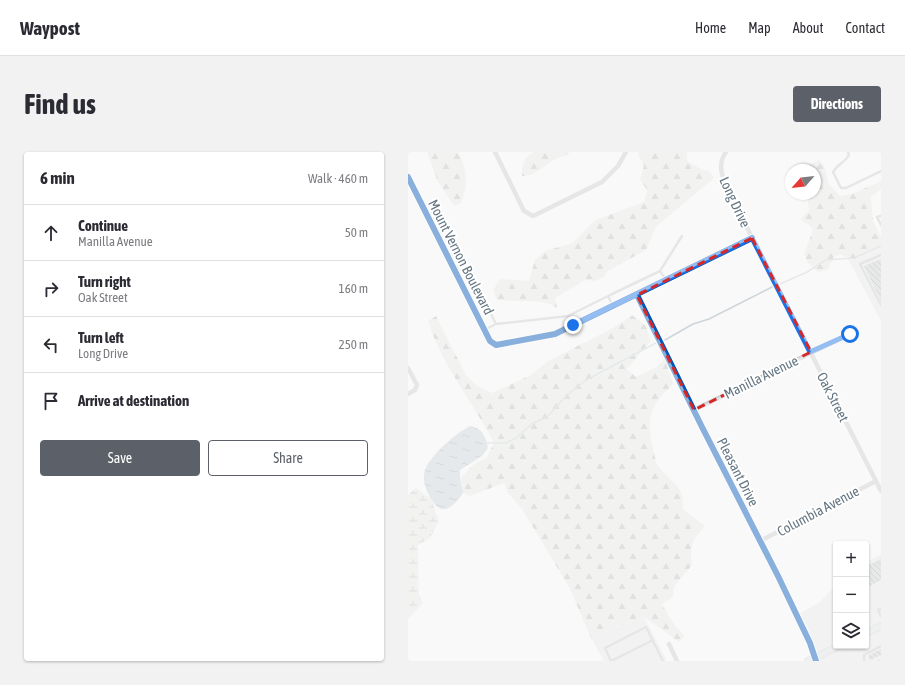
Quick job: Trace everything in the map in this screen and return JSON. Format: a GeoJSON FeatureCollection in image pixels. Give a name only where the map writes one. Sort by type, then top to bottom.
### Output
{"type":"FeatureCollection","features":[{"type":"Feature","properties":{"kind":"main road"},"geometry":{"type":"LineString","coordinates":[[869,632],[881,626]]}},
{"type":"Feature","properties":{"kind":"main road"},"geometry":{"type":"LineString","coordinates":[[808,661],[816,659],[834,649]]}},
{"type":"Feature","properties":{"kind":"street"},"geometry":{"type":"LineString","coordinates":[[495,152],[527,214],[533,216],[597,185],[613,172],[626,152]]}},
{"type":"Feature","properties":{"kind":"street","name":"Long Drive"},"geometry":{"type":"LineString","coordinates":[[496,345],[548,336],[637,295],[752,238],[724,180],[721,165],[726,152]]}},
{"type":"Feature","properties":{"kind":"street","name":"Mount Vernon Boulevard"},"geometry":{"type":"LineString","coordinates":[[408,177],[484,330],[490,341],[496,345]]}},
{"type":"Feature","properties":{"kind":"street","name":"Oak Street"},"geometry":{"type":"LineString","coordinates":[[752,238],[881,491]]}},
{"type":"Feature","properties":{"kind":"street","name":"Pleasant Drive"},"geometry":{"type":"LineString","coordinates":[[637,295],[760,541],[810,643],[816,659]]}},
{"type":"Feature","properties":{"kind":"street","name":"Manilla Avenue"},"geometry":{"type":"LineString","coordinates":[[694,410],[810,352],[850,334]]}},
{"type":"Feature","properties":{"kind":"street"},"geometry":{"type":"LineString","coordinates":[[408,368],[417,385],[415,390],[408,394]]}},
{"type":"Feature","properties":{"kind":"street","name":"Columbia Avenue"},"geometry":{"type":"LineString","coordinates":[[760,541],[876,481]]}},
{"type":"Feature","properties":{"kind":"street"},"geometry":{"type":"LineString","coordinates":[[669,644],[677,661]]}},
{"type":"Feature","properties":{"kind":"lane"},"geometry":{"type":"LineString","coordinates":[[848,152],[849,155],[847,158],[836,166],[832,172],[841,188],[846,188],[881,170]]}},
{"type":"Feature","properties":{"kind":"lane"},"geometry":{"type":"LineString","coordinates":[[881,216],[877,217],[881,225]]}},
{"type":"Feature","properties":{"kind":"lane"},"geometry":{"type":"LineString","coordinates":[[484,330],[496,324],[568,316],[660,271],[682,236]]}},
{"type":"Feature","properties":{"kind":"lane"},"geometry":{"type":"LineString","coordinates":[[881,255],[860,264],[881,305]]}},
{"type":"Feature","properties":{"kind":"lane"},"geometry":{"type":"LineString","coordinates":[[660,271],[666,281]]}},
{"type":"Feature","properties":{"kind":"lane"},"geometry":{"type":"LineString","coordinates":[[608,296],[613,306]]}},
{"type":"Feature","properties":{"kind":"lane"},"geometry":{"type":"LineString","coordinates":[[486,304],[496,324]]}},
{"type":"Feature","properties":{"kind":"lane"},"geometry":{"type":"LineString","coordinates":[[568,316],[573,325]]}},
{"type":"Feature","properties":{"kind":"lane"},"geometry":{"type":"LineString","coordinates":[[881,609],[878,610],[881,616]]}},
{"type":"Feature","properties":{"kind":"lane"},"geometry":{"type":"LineString","coordinates":[[653,640],[611,661],[605,648],[646,627],[653,640],[663,660],[659,661]]}},
{"type":"Feature","properties":{"kind":"lane"},"geometry":{"type":"LineString","coordinates":[[864,661],[864,655],[881,646]]}},
{"type":"Feature","properties":{"kind":"highlighted area"},"geometry":{"type":"Polygon","coordinates":[[[752,238],[811,352],[694,410],[637,295],[752,238]]]}},
{"type":"Feature","properties":{"kind":"shaded area"},"geometry":{"type":"Polygon","coordinates":[[[881,249],[881,321],[848,259],[857,260],[881,249]]]}},
{"type":"Feature","properties":{"kind":"shaded area"},"geometry":{"type":"Polygon","coordinates":[[[881,554],[881,661],[816,661],[797,615],[820,602],[833,588],[833,649],[869,649],[869,560],[881,554]]]}},
{"type":"Feature","properties":{"kind":"shaded area"},"geometry":{"type":"Polygon","coordinates":[[[644,617],[667,661],[604,661],[591,638],[618,626],[644,617]]]}},
{"type":"Feature","properties":{"kind":"green space"},"geometry":{"type":"Polygon","coordinates":[[[427,152],[458,152],[464,165],[466,178],[465,190],[461,203],[454,206],[438,182],[427,152]]]}},
{"type":"Feature","properties":{"kind":"green space"},"geometry":{"type":"Polygon","coordinates":[[[534,152],[570,152],[567,155],[552,161],[532,174],[522,176],[524,162],[528,156],[534,152]]]}},
{"type":"Feature","properties":{"kind":"green space"},"geometry":{"type":"Polygon","coordinates":[[[687,152],[687,161],[710,172],[714,178],[656,227],[646,250],[608,271],[604,277],[595,281],[585,280],[555,298],[557,308],[536,301],[497,300],[493,290],[500,279],[529,281],[535,260],[545,251],[573,243],[595,220],[644,202],[647,190],[640,179],[644,165],[637,153],[687,152]]]}},
{"type":"Feature","properties":{"kind":"green space"},"geometry":{"type":"Polygon","coordinates":[[[819,160],[824,165],[829,184],[840,196],[852,194],[881,181],[881,189],[871,197],[873,221],[881,237],[881,249],[856,259],[852,259],[841,254],[834,257],[827,270],[818,272],[808,263],[804,254],[813,230],[809,225],[803,222],[801,218],[809,210],[808,200],[821,200],[821,164],[811,164],[819,160]]]}},
{"type":"Feature","properties":{"kind":"green space"},"geometry":{"type":"Polygon","coordinates":[[[632,315],[646,326],[651,341],[627,369],[636,377],[656,367],[665,359],[673,384],[659,399],[650,420],[651,438],[656,462],[679,489],[683,501],[683,509],[705,526],[692,544],[692,565],[674,587],[673,597],[662,604],[673,623],[685,636],[679,642],[644,617],[618,626],[591,638],[569,587],[522,509],[508,493],[504,483],[470,496],[463,493],[460,479],[474,464],[487,457],[494,443],[449,369],[428,321],[436,316],[466,375],[476,385],[492,393],[531,375],[548,361],[613,328],[632,315]]]}},
{"type":"Feature","properties":{"kind":"green space"},"geometry":{"type":"Polygon","coordinates":[[[416,488],[431,499],[439,521],[430,538],[418,545],[419,595],[423,603],[408,619],[408,495],[416,488]]]}},
{"type":"Feature","properties":{"kind":"water"},"geometry":{"type":"Polygon","coordinates":[[[470,426],[481,431],[485,437],[488,448],[482,456],[460,470],[463,493],[451,507],[442,509],[434,504],[426,489],[424,474],[426,467],[430,460],[443,446],[457,434],[470,426]]]}},
{"type":"Feature","properties":{"kind":"building"},"geometry":{"type":"Polygon","coordinates":[[[881,259],[881,301],[864,266],[881,259]]]}},
{"type":"Feature","properties":{"kind":"building"},"geometry":{"type":"Polygon","coordinates":[[[881,559],[881,580],[869,586],[869,577],[869,565],[881,559]]]}},
{"type":"Feature","properties":{"kind":"building"},"geometry":{"type":"Polygon","coordinates":[[[881,649],[881,655],[870,660],[868,656],[881,649]]]}},
{"type":"Feature","properties":{"kind":"waterway"},"geometry":{"type":"LineString","coordinates":[[780,284],[807,272],[826,260],[854,258],[881,246]]}},
{"type":"Feature","properties":{"kind":"waterway"},"geometry":{"type":"LineString","coordinates":[[665,340],[693,324],[709,319],[772,287]]}},
{"type":"Feature","properties":{"kind":"waterway"},"geometry":{"type":"LineString","coordinates":[[487,443],[506,443],[516,438],[533,423],[547,417],[566,396],[586,380],[656,343]]}},
{"type":"Feature","properties":{"kind":"cycle path"},"geometry":{"type":"LineString","coordinates":[[408,177],[490,341],[496,345],[555,334],[752,238]]}},
{"type":"Feature","properties":{"kind":"cycle path"},"geometry":{"type":"LineString","coordinates":[[637,295],[778,576],[810,643],[816,661]]}},
{"type":"Feature","properties":{"kind":"route"},"geometry":{"type":"LineString","coordinates":[[573,325],[752,238],[810,352],[850,334]]}}]}
